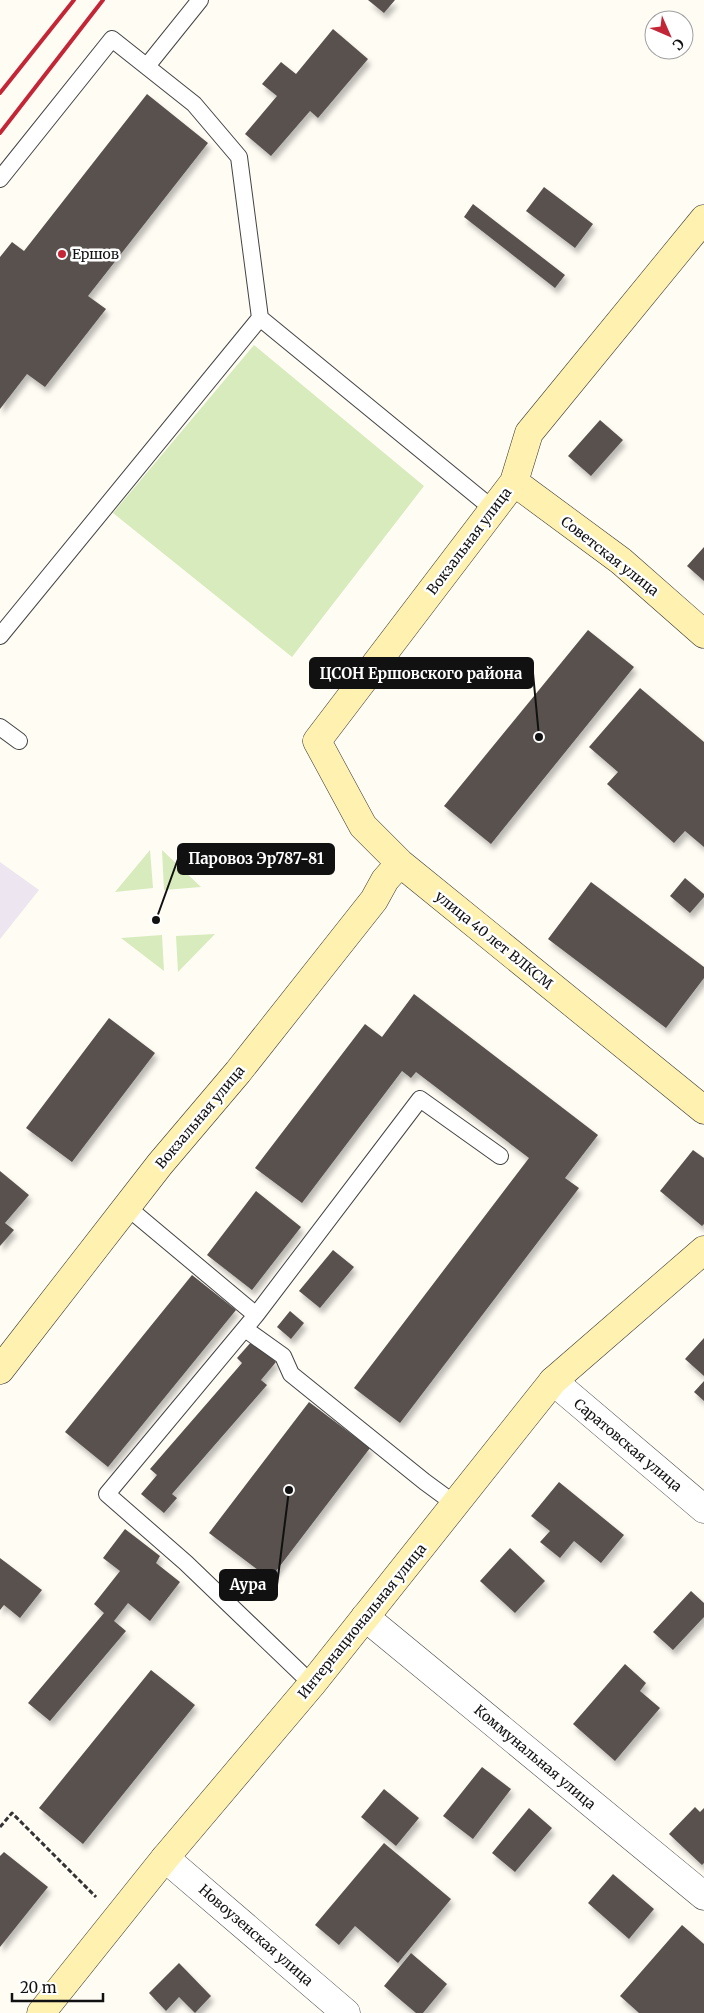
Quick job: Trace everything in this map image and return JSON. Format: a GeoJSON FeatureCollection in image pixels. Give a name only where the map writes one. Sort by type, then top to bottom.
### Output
{"type":"FeatureCollection","features":[{"type":"Feature","properties":{"kind":"street","name":"Вокзальная улица"},"geometry":{"type":"LineString","coordinates":[[317,741],[514,482],[529,433],[704,219]]}},
{"type":"Feature","properties":{"kind":"street","name":"Советская улица"},"geometry":{"type":"LineString","coordinates":[[514,482],[622,561],[704,634]]}},
{"type":"Feature","properties":{"kind":"street","name":"улица 40 лет ВЛКСМ"},"geometry":{"type":"LineString","coordinates":[[317,741],[363,826],[400,863],[704,1110]]}},
{"type":"Feature","properties":{"kind":"street","name":"Вокзальная улица"},"geometry":{"type":"LineString","coordinates":[[0,1370],[160,1164],[238,1072],[374,900],[385,880],[400,863]]}},
{"type":"Feature","properties":{"kind":"street","name":"Интернациональная улица"},"geometry":{"type":"LineString","coordinates":[[41,2013],[165,1858],[312,1684],[553,1381],[704,1250]]}},
{"type":"Feature","properties":{"kind":"street","name":"Саратовская улица"},"geometry":{"type":"LineString","coordinates":[[553,1381],[704,1509]]}},
{"type":"Feature","properties":{"kind":"street","name":"Коммунальная улица"},"geometry":{"type":"LineString","coordinates":[[365,1617],[704,1896]]}},
{"type":"Feature","properties":{"kind":"street","name":"Новоузенская улица"},"geometry":{"type":"LineString","coordinates":[[165,1858],[346,2013]]}},
{"type":"Feature","properties":{"kind":"lane"},"geometry":{"type":"LineString","coordinates":[[147,66],[200,0]]}},
{"type":"Feature","properties":{"kind":"lane"},"geometry":{"type":"LineString","coordinates":[[0,180],[112,39],[194,104],[239,157],[260,318],[493,509]]}},
{"type":"Feature","properties":{"kind":"lane"},"geometry":{"type":"LineString","coordinates":[[0,636],[260,318]]}},
{"type":"Feature","properties":{"kind":"lane"},"geometry":{"type":"LineString","coordinates":[[0,727],[19,741]]}},
{"type":"Feature","properties":{"kind":"lane"},"geometry":{"type":"LineString","coordinates":[[312,1684],[186,1563],[107,1494],[245,1329],[420,1099],[500,1156]]}},
{"type":"Feature","properties":{"kind":"lane"},"geometry":{"type":"LineString","coordinates":[[127,1207],[256,1315]]}},
{"type":"Feature","properties":{"kind":"lane"},"geometry":{"type":"LineString","coordinates":[[245,1329],[283,1356],[291,1374],[455,1504]]}},
{"type":"Feature","properties":{"kind":"path"},"geometry":{"type":"LineString","coordinates":[[0,1827],[12,1813],[116,1918]]}},
{"type":"Feature","properties":{"kind":"shaded area"},"geometry":{"type":"Polygon","coordinates":[[[0,862],[39,890],[0,939],[0,862]]]}},
{"type":"Feature","properties":{"kind":"green space"},"geometry":{"type":"Polygon","coordinates":[[[254,345],[424,486],[292,657],[113,513],[254,345]]]}},
{"type":"Feature","properties":{"kind":"green space"},"geometry":{"type":"Polygon","coordinates":[[[150,850],[153,888],[115,892],[150,850]]]}},
{"type":"Feature","properties":{"kind":"green space"},"geometry":{"type":"Polygon","coordinates":[[[162,850],[201,887],[164,890],[162,850]]]}},
{"type":"Feature","properties":{"kind":"green space"},"geometry":{"type":"Polygon","coordinates":[[[215,934],[178,972],[176,936],[215,934]]]}},
{"type":"Feature","properties":{"kind":"green space"},"geometry":{"type":"Polygon","coordinates":[[[162,935],[164,971],[121,938],[162,935]]]}},
{"type":"Feature","properties":{"kind":"building"},"geometry":{"type":"Polygon","coordinates":[[[368,0],[395,0],[384,13],[368,0]]]}},
{"type":"Feature","properties":{"kind":"building"},"geometry":{"type":"Polygon","coordinates":[[[333,29],[368,59],[318,118],[310,111],[271,156],[245,134],[277,96],[262,84],[281,62],[296,74],[333,29]]]}},
{"type":"Feature","properties":{"kind":"building","name":"Ершов"},"geometry":{"type":"Polygon","coordinates":[[[147,94],[208,143],[88,296],[106,309],[45,387],[27,374],[0,409],[0,257],[12,242],[24,251],[147,94]]]}},
{"type":"Feature","properties":{"kind":"building"},"geometry":{"type":"Polygon","coordinates":[[[544,187],[593,224],[575,248],[526,211],[544,187]]]}},
{"type":"Feature","properties":{"kind":"building"},"geometry":{"type":"Polygon","coordinates":[[[473,204],[565,275],[555,288],[464,217],[473,204]]]}},
{"type":"Feature","properties":{"kind":"building"},"geometry":{"type":"Polygon","coordinates":[[[600,420],[623,440],[591,476],[568,456],[600,420]]]}},
{"type":"Feature","properties":{"kind":"building"},"geometry":{"type":"Polygon","coordinates":[[[704,547],[704,581],[687,566],[704,547]]]}},
{"type":"Feature","properties":{"kind":"building"},"geometry":{"type":"Polygon","coordinates":[[[588,630],[634,667],[491,844],[444,806],[588,630]]]}},
{"type":"Feature","properties":{"kind":"building"},"geometry":{"type":"Polygon","coordinates":[[[640,688],[704,742],[704,847],[685,831],[674,843],[607,784],[618,772],[589,747],[640,688]]]}},
{"type":"Feature","properties":{"kind":"building"},"geometry":{"type":"Polygon","coordinates":[[[685,878],[704,894],[704,897],[690,913],[670,896],[685,878]]]}},
{"type":"Feature","properties":{"kind":"building"},"geometry":{"type":"Polygon","coordinates":[[[591,882],[704,967],[704,978],[666,1028],[548,939],[591,882]]]}},
{"type":"Feature","properties":{"kind":"building"},"geometry":{"type":"Polygon","coordinates":[[[414,994],[598,1135],[565,1178],[579,1188],[400,1423],[354,1388],[529,1158],[416,1072],[411,1078],[402,1071],[302,1203],[255,1168],[365,1024],[382,1037],[414,994]]]}},
{"type":"Feature","properties":{"kind":"building"},"geometry":{"type":"Polygon","coordinates":[[[109,1018],[155,1053],[72,1162],[26,1128],[109,1018]]]}},
{"type":"Feature","properties":{"kind":"building"},"geometry":{"type":"Polygon","coordinates":[[[693,1150],[704,1158],[704,1224],[702,1226],[660,1191],[693,1150]]]}},
{"type":"Feature","properties":{"kind":"building"},"geometry":{"type":"Polygon","coordinates":[[[0,1171],[29,1195],[5,1223],[14,1230],[0,1246],[0,1171]]]}},
{"type":"Feature","properties":{"kind":"building"},"geometry":{"type":"Polygon","coordinates":[[[256,1191],[301,1227],[252,1290],[207,1255],[256,1191]]]}},
{"type":"Feature","properties":{"kind":"building"},"geometry":{"type":"Polygon","coordinates":[[[333,1250],[354,1267],[320,1308],[299,1291],[333,1250]]]}},
{"type":"Feature","properties":{"kind":"building"},"geometry":{"type":"Polygon","coordinates":[[[192,1275],[236,1310],[108,1467],[65,1432],[192,1275]]]}},
{"type":"Feature","properties":{"kind":"building"},"geometry":{"type":"Polygon","coordinates":[[[290,1311],[304,1323],[291,1339],[277,1327],[290,1311]]]}},
{"type":"Feature","properties":{"kind":"building"},"geometry":{"type":"Polygon","coordinates":[[[704,1338],[704,1376],[685,1359],[704,1338]]]}},
{"type":"Feature","properties":{"kind":"building"},"geometry":{"type":"Polygon","coordinates":[[[252,1341],[276,1362],[261,1380],[267,1385],[172,1494],[177,1498],[164,1513],[141,1494],[157,1475],[150,1469],[242,1363],[237,1358],[252,1341]]]}},
{"type":"Feature","properties":{"kind":"building"},"geometry":{"type":"Polygon","coordinates":[[[704,1381],[704,1401],[694,1392],[704,1381]]]}},
{"type":"Feature","properties":{"kind":"building"},"geometry":{"type":"Polygon","coordinates":[[[309,1402],[370,1448],[270,1579],[209,1533],[309,1402]]]}},
{"type":"Feature","properties":{"kind":"building"},"geometry":{"type":"Polygon","coordinates":[[[559,1482],[624,1535],[601,1563],[574,1541],[560,1558],[540,1542],[550,1531],[531,1516],[559,1482]]]}},
{"type":"Feature","properties":{"kind":"building"},"geometry":{"type":"Polygon","coordinates":[[[125,1529],[160,1556],[156,1563],[180,1582],[150,1621],[128,1603],[114,1621],[126,1631],[50,1721],[28,1703],[104,1613],[94,1604],[120,1571],[103,1558],[125,1529]]]}},
{"type":"Feature","properties":{"kind":"building"},"geometry":{"type":"Polygon","coordinates":[[[510,1548],[545,1581],[515,1613],[480,1581],[510,1548]]]}},
{"type":"Feature","properties":{"kind":"building"},"geometry":{"type":"Polygon","coordinates":[[[0,1558],[42,1590],[20,1618],[4,1605],[0,1610],[0,1558]]]}},
{"type":"Feature","properties":{"kind":"building"},"geometry":{"type":"Polygon","coordinates":[[[691,1591],[704,1603],[704,1617],[673,1650],[653,1632],[691,1591]]]}},
{"type":"Feature","properties":{"kind":"building"},"geometry":{"type":"Polygon","coordinates":[[[625,1664],[646,1683],[640,1691],[660,1708],[615,1761],[573,1724],[625,1664]]]}},
{"type":"Feature","properties":{"kind":"building"},"geometry":{"type":"Polygon","coordinates":[[[151,1670],[195,1705],[83,1844],[39,1808],[151,1670]]]}},
{"type":"Feature","properties":{"kind":"building"},"geometry":{"type":"Polygon","coordinates":[[[482,1767],[511,1789],[473,1839],[443,1816],[482,1767]]]}},
{"type":"Feature","properties":{"kind":"building"},"geometry":{"type":"Polygon","coordinates":[[[384,1789],[419,1818],[396,1846],[361,1817],[384,1789]]]}},
{"type":"Feature","properties":{"kind":"building"},"geometry":{"type":"Polygon","coordinates":[[[695,1807],[700,1812],[704,1808],[704,1863],[702,1865],[669,1834],[695,1807]]]}},
{"type":"Feature","properties":{"kind":"building"},"geometry":{"type":"Polygon","coordinates":[[[529,1808],[552,1828],[515,1872],[492,1853],[529,1808]]]}},
{"type":"Feature","properties":{"kind":"building"},"geometry":{"type":"Polygon","coordinates":[[[384,1843],[451,1899],[398,1963],[355,1926],[339,1945],[315,1925],[384,1843]]]}},
{"type":"Feature","properties":{"kind":"building"},"geometry":{"type":"Polygon","coordinates":[[[4,1852],[48,1887],[0,1947],[0,1856],[4,1852]]]}},
{"type":"Feature","properties":{"kind":"building"},"geometry":{"type":"Polygon","coordinates":[[[613,1874],[654,1909],[629,1939],[588,1903],[613,1874]]]}},
{"type":"Feature","properties":{"kind":"building"},"geometry":{"type":"Polygon","coordinates":[[[682,1925],[704,1944],[704,2013],[639,2013],[620,1996],[682,1925]]]}},
{"type":"Feature","properties":{"kind":"building"},"geometry":{"type":"Polygon","coordinates":[[[411,1953],[447,1984],[423,2013],[416,2013],[384,1986],[411,1953]]]}},
{"type":"Feature","properties":{"kind":"building"},"geometry":{"type":"Polygon","coordinates":[[[179,1963],[211,1996],[195,2013],[179,1997],[166,2011],[149,1993],[179,1963]]]}},
{"type":"Feature","properties":{"kind":"railway"},"geometry":{"type":"LineString","coordinates":[[0,93],[74,0]]}},
{"type":"Feature","properties":{"kind":"railway"},"geometry":{"type":"LineString","coordinates":[[0,133],[103,0]]}},
{"type":"Feature","properties":{"kind":"place","name":"Ершов"},"geometry":{"type":"Point","coordinates":[62,254]}},
{"type":"Feature","properties":{"kind":"place","name":"ЦСОН Ершовского района"},"geometry":{"type":"Point","coordinates":[539,737]}},
{"type":"Feature","properties":{"kind":"place","name":"Паровоз Эр787-81"},"geometry":{"type":"Point","coordinates":[156,920]}},
{"type":"Feature","properties":{"kind":"place","name":"Аура"},"geometry":{"type":"Point","coordinates":[289,1490]}}]}
